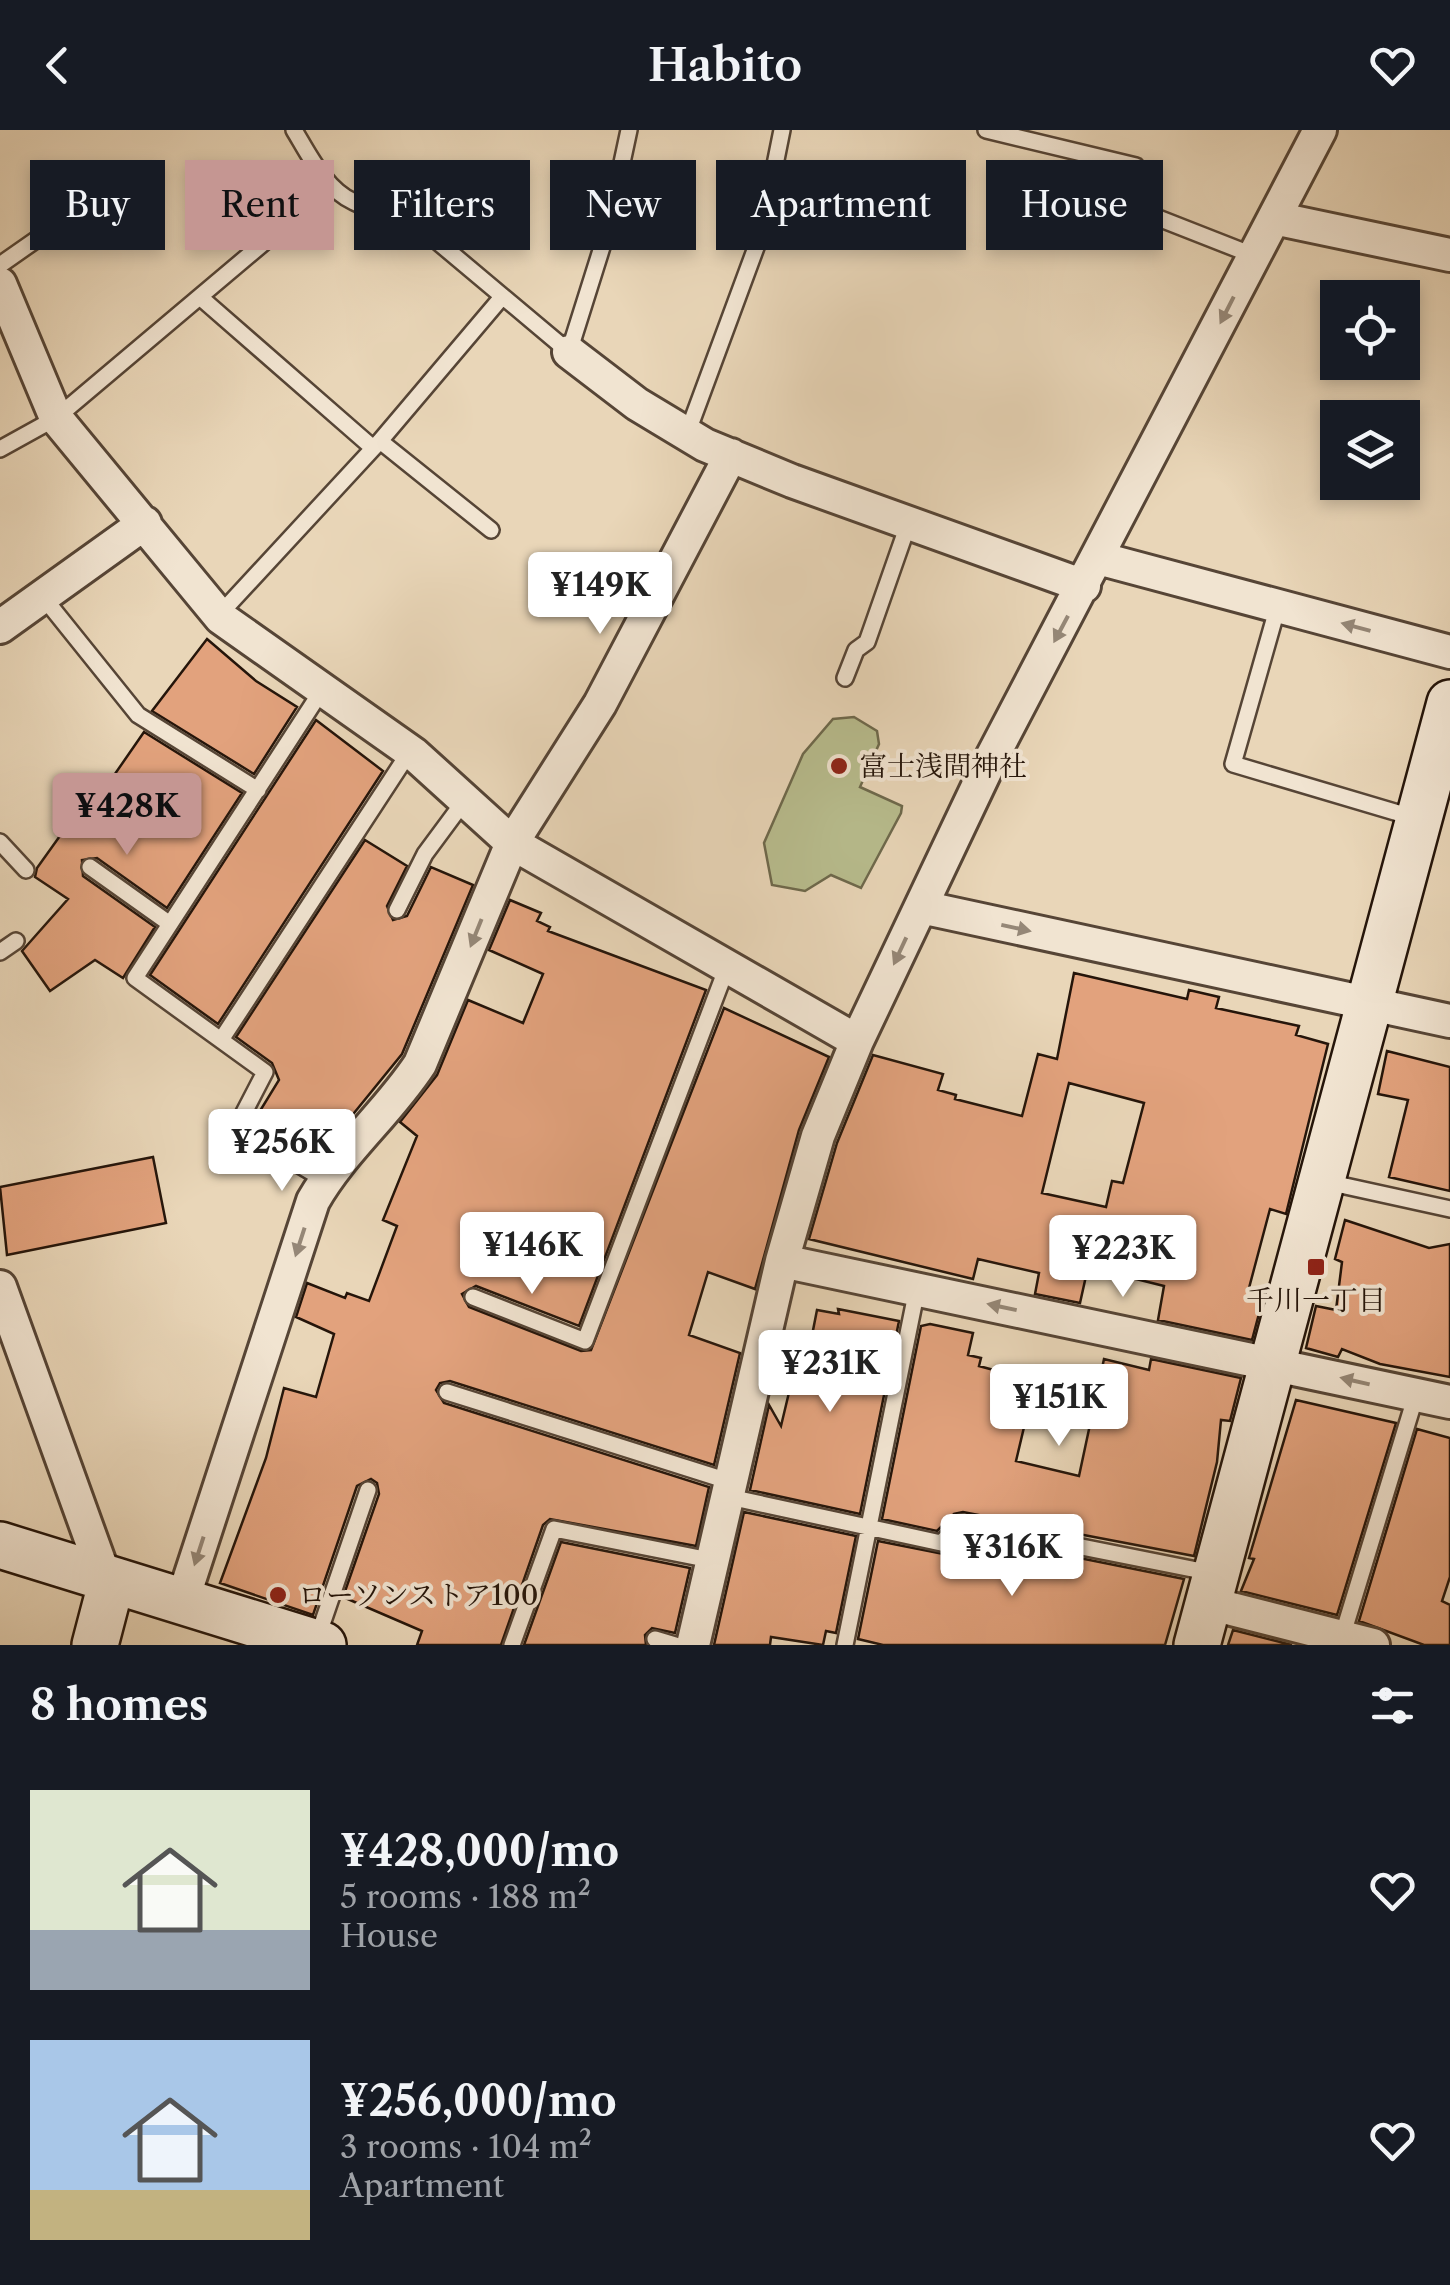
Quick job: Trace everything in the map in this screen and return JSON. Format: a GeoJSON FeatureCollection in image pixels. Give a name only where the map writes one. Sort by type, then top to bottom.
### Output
{"type":"FeatureCollection","features":[{"type":"Feature","properties":{"kind":"street"},"geometry":{"type":"LineString","coordinates":[[692,1645],[782,1261],[818,1136],[857,1042],[990,761],[1320,130]]}},
{"type":"Feature","properties":{"kind":"street"},"geometry":{"type":"LineString","coordinates":[[1274,218],[1450,255]]}},
{"type":"Feature","properties":{"kind":"street"},"geometry":{"type":"LineString","coordinates":[[0,284],[56,418],[218,615],[410,751],[512,843],[857,1042]]}},
{"type":"Feature","properties":{"kind":"street"},"geometry":{"type":"LineString","coordinates":[[569,352],[637,404],[687,434],[731,455],[909,521],[1091,572],[1278,606],[1450,652]]}},
{"type":"Feature","properties":{"kind":"street"},"geometry":{"type":"LineString","coordinates":[[182,1602],[313,1201],[325,1180],[399,1096],[420,1064],[512,843],[600,704],[731,455]]}},
{"type":"Feature","properties":{"kind":"street"},"geometry":{"type":"LineString","coordinates":[[0,627],[145,523]]}},
{"type":"Feature","properties":{"kind":"street"},"geometry":{"type":"LineString","coordinates":[[1374,1645],[1207,1607],[1426,809],[1450,703]]}},
{"type":"Feature","properties":{"kind":"street"},"geometry":{"type":"LineString","coordinates":[[920,907],[1450,1021]]}},
{"type":"Feature","properties":{"kind":"street"},"geometry":{"type":"LineString","coordinates":[[782,1261],[1450,1402]]}},
{"type":"Feature","properties":{"kind":"street"},"geometry":{"type":"LineString","coordinates":[[0,1287],[109,1579],[95,1645]]}},
{"type":"Feature","properties":{"kind":"street"},"geometry":{"type":"LineString","coordinates":[[0,1545],[320,1644]]}},
{"type":"Feature","properties":{"kind":"lane"},"geometry":{"type":"LineString","coordinates":[[294,130],[314,160]]}},
{"type":"Feature","properties":{"kind":"lane"},"geometry":{"type":"LineString","coordinates":[[334,188],[352,202],[400,216],[426,232],[569,352],[608,228],[629,130]]}},
{"type":"Feature","properties":{"kind":"lane"},"geometry":{"type":"LineString","coordinates":[[687,434],[762,234],[782,130]]}},
{"type":"Feature","properties":{"kind":"lane"},"geometry":{"type":"LineString","coordinates":[[986,130],[1136,166],[1125,205],[1255,256]]}},
{"type":"Feature","properties":{"kind":"lane"},"geometry":{"type":"LineString","coordinates":[[0,265],[30,244]]}},
{"type":"Feature","properties":{"kind":"lane"},"geometry":{"type":"LineString","coordinates":[[0,450],[56,418],[256,250]]}},
{"type":"Feature","properties":{"kind":"lane"},"geometry":{"type":"LineString","coordinates":[[200,297],[376,445],[491,530]]}},
{"type":"Feature","properties":{"kind":"lane"},"geometry":{"type":"LineString","coordinates":[[218,615],[376,445],[502,297]]}},
{"type":"Feature","properties":{"kind":"lane"},"geometry":{"type":"LineString","coordinates":[[845,678],[856,650],[868,642],[909,521]]}},
{"type":"Feature","properties":{"kind":"lane"},"geometry":{"type":"LineString","coordinates":[[44,598],[138,715],[258,790]]}},
{"type":"Feature","properties":{"kind":"lane"},"geometry":{"type":"LineString","coordinates":[[1278,606],[1233,764],[1426,809]]}},
{"type":"Feature","properties":{"kind":"lane"},"geometry":{"type":"LineString","coordinates":[[322,690],[136,978],[266,1072],[236,1128],[325,1180]]}},
{"type":"Feature","properties":{"kind":"lane"},"geometry":{"type":"LineString","coordinates":[[220,1040],[410,751]]}},
{"type":"Feature","properties":{"kind":"lane"},"geometry":{"type":"LineString","coordinates":[[397,910],[425,854],[465,800]]}},
{"type":"Feature","properties":{"kind":"lane"},"geometry":{"type":"LineString","coordinates":[[0,842],[26,870]]}},
{"type":"Feature","properties":{"kind":"lane"},"geometry":{"type":"LineString","coordinates":[[90,867],[170,924]]}},
{"type":"Feature","properties":{"kind":"lane"},"geometry":{"type":"LineString","coordinates":[[0,952],[16,940]]}},
{"type":"Feature","properties":{"kind":"lane"},"geometry":{"type":"LineString","coordinates":[[473,1297],[585,1341],[727,967]]}},
{"type":"Feature","properties":{"kind":"lane"},"geometry":{"type":"LineString","coordinates":[[1322,1181],[1450,1209]]}},
{"type":"Feature","properties":{"kind":"lane"},"geometry":{"type":"LineString","coordinates":[[845,1645],[918,1289]]}},
{"type":"Feature","properties":{"kind":"lane"},"geometry":{"type":"LineString","coordinates":[[447,1392],[726,1489],[942,1543],[961,1523],[1207,1607]]}},
{"type":"Feature","properties":{"kind":"lane"},"geometry":{"type":"LineString","coordinates":[[1342,1637],[1416,1395]]}},
{"type":"Feature","properties":{"kind":"lane"},"geometry":{"type":"LineString","coordinates":[[320,1644],[368,1490]]}},
{"type":"Feature","properties":{"kind":"lane"},"geometry":{"type":"LineString","coordinates":[[512,1645],[554,1529],[710,1560]]}},
{"type":"Feature","properties":{"kind":"lane"},"geometry":{"type":"LineString","coordinates":[[655,1639],[675,1645]]}},
{"type":"Feature","properties":{"kind":"green space"},"geometry":{"type":"Polygon","coordinates":[[[854,717],[877,731],[879,744],[860,787],[902,806],[901,813],[861,888],[831,875],[805,891],[772,885],[764,843],[803,754],[833,719],[854,717]]]}},
{"type":"Feature","properties":{"kind":"building"},"geometry":{"type":"Polygon","coordinates":[[[207,639],[256,681],[297,707],[254,774],[152,711],[207,639]]]}},
{"type":"Feature","properties":{"kind":"building"},"geometry":{"type":"Polygon","coordinates":[[[316,720],[383,771],[218,1024],[150,975],[316,720]]]}},
{"type":"Feature","properties":{"kind":"building"},"geometry":{"type":"Polygon","coordinates":[[[144,732],[242,793],[167,908],[97,858],[82,860],[83,876],[155,927],[123,978],[95,960],[50,991],[22,951],[68,899],[35,877],[37,868],[92,791],[99,797],[144,732]]]}},
{"type":"Feature","properties":{"kind":"building"},"geometry":{"type":"Polygon","coordinates":[[[365,840],[407,866],[387,906],[393,920],[407,916],[431,867],[473,885],[402,1054],[315,1161],[252,1124],[279,1080],[272,1063],[236,1037],[365,840]]]}},
{"type":"Feature","properties":{"kind":"building"},"geometry":{"type":"Polygon","coordinates":[[[510,900],[541,913],[537,921],[550,927],[548,931],[706,990],[579,1326],[476,1286],[462,1294],[469,1307],[581,1351],[591,1350],[724,1008],[829,1057],[799,1130],[755,1289],[708,1272],[689,1335],[740,1353],[714,1465],[450,1381],[440,1383],[436,1390],[444,1403],[709,1487],[696,1546],[550,1519],[543,1525],[501,1645],[417,1645],[422,1631],[343,1597],[379,1494],[377,1483],[371,1479],[357,1486],[313,1615],[220,1583],[266,1458],[284,1388],[316,1397],[334,1334],[296,1317],[307,1283],[345,1298],[347,1293],[369,1301],[397,1226],[383,1220],[417,1136],[400,1122],[437,1075],[468,1000],[523,1023],[543,974],[489,950],[510,900]]]}},
{"type":"Feature","properties":{"kind":"building"},"geometry":{"type":"Polygon","coordinates":[[[1074,973],[1187,999],[1189,990],[1219,997],[1216,1008],[1299,1026],[1296,1035],[1328,1044],[1286,1214],[1270,1209],[1249,1288],[1265,1291],[1252,1340],[1158,1320],[1164,1286],[1088,1267],[1080,1303],[1035,1294],[1039,1273],[978,1259],[973,1279],[809,1239],[837,1143],[873,1055],[943,1074],[938,1090],[956,1095],[955,1099],[1022,1116],[1038,1054],[1057,1059],[1074,973]],[[1069,1083],[1042,1193],[1106,1207],[1112,1181],[1123,1183],[1144,1103],[1069,1083]]]}},
{"type":"Feature","properties":{"kind":"building"},"geometry":{"type":"Polygon","coordinates":[[[1387,1051],[1450,1067],[1450,1191],[1389,1177],[1408,1100],[1378,1094],[1387,1051]]]}},
{"type":"Feature","properties":{"kind":"building"},"geometry":{"type":"Polygon","coordinates":[[[153,1157],[166,1223],[7,1255],[0,1187],[153,1157]]]}},
{"type":"Feature","properties":{"kind":"building"},"geometry":{"type":"Polygon","coordinates":[[[1345,1220],[1429,1248],[1450,1244],[1450,1377],[1380,1364],[1342,1349],[1338,1357],[1306,1348],[1316,1306],[1336,1310],[1342,1262],[1335,1259],[1345,1220]]]}},
{"type":"Feature","properties":{"kind":"building"},"geometry":{"type":"Polygon","coordinates":[[[838,1309],[899,1321],[860,1514],[750,1490],[769,1405],[781,1426],[797,1359],[807,1361],[817,1310],[839,1314],[838,1309]]]}},
{"type":"Feature","properties":{"kind":"building"},"geometry":{"type":"Polygon","coordinates":[[[930,1324],[973,1333],[968,1355],[981,1358],[979,1366],[1035,1381],[1016,1461],[1079,1476],[1104,1359],[1149,1370],[1151,1359],[1241,1378],[1230,1421],[1221,1420],[1217,1462],[1194,1556],[963,1512],[954,1514],[937,1531],[882,1519],[921,1326],[930,1324]]]}},
{"type":"Feature","properties":{"kind":"building"},"geometry":{"type":"Polygon","coordinates":[[[1296,1400],[1396,1423],[1337,1615],[1241,1591],[1254,1559],[1249,1558],[1296,1400]]]}},
{"type":"Feature","properties":{"kind":"building"},"geometry":{"type":"Polygon","coordinates":[[[1417,1429],[1450,1438],[1450,1577],[1442,1601],[1450,1605],[1450,1645],[1424,1645],[1359,1621],[1417,1429]]]}},
{"type":"Feature","properties":{"kind":"building"},"geometry":{"type":"Polygon","coordinates":[[[744,1512],[856,1536],[836,1633],[826,1631],[823,1645],[771,1637],[770,1645],[714,1645],[744,1512]]]}},
{"type":"Feature","properties":{"kind":"building"},"geometry":{"type":"Polygon","coordinates":[[[965,1535],[1184,1579],[1165,1645],[883,1645],[858,1639],[878,1541],[943,1554],[965,1535]]]}},
{"type":"Feature","properties":{"kind":"building"},"geometry":{"type":"Polygon","coordinates":[[[561,1542],[690,1568],[675,1633],[652,1628],[645,1635],[646,1645],[524,1645],[561,1542]]]}},
{"type":"Feature","properties":{"kind":"building"},"geometry":{"type":"Polygon","coordinates":[[[1233,1630],[1292,1645],[1228,1645],[1233,1630]]]}},
{"type":"Feature","properties":{"kind":"place","name":"富士浅間神社"},"geometry":{"type":"Point","coordinates":[839,766]}},
{"type":"Feature","properties":{"kind":"place","name":"千川一丁目"},"geometry":{"type":"Point","coordinates":[1316,1267]}},
{"type":"Feature","properties":{"kind":"place","name":"ローソンストア100"},"geometry":{"type":"Point","coordinates":[278,1595]}}]}
